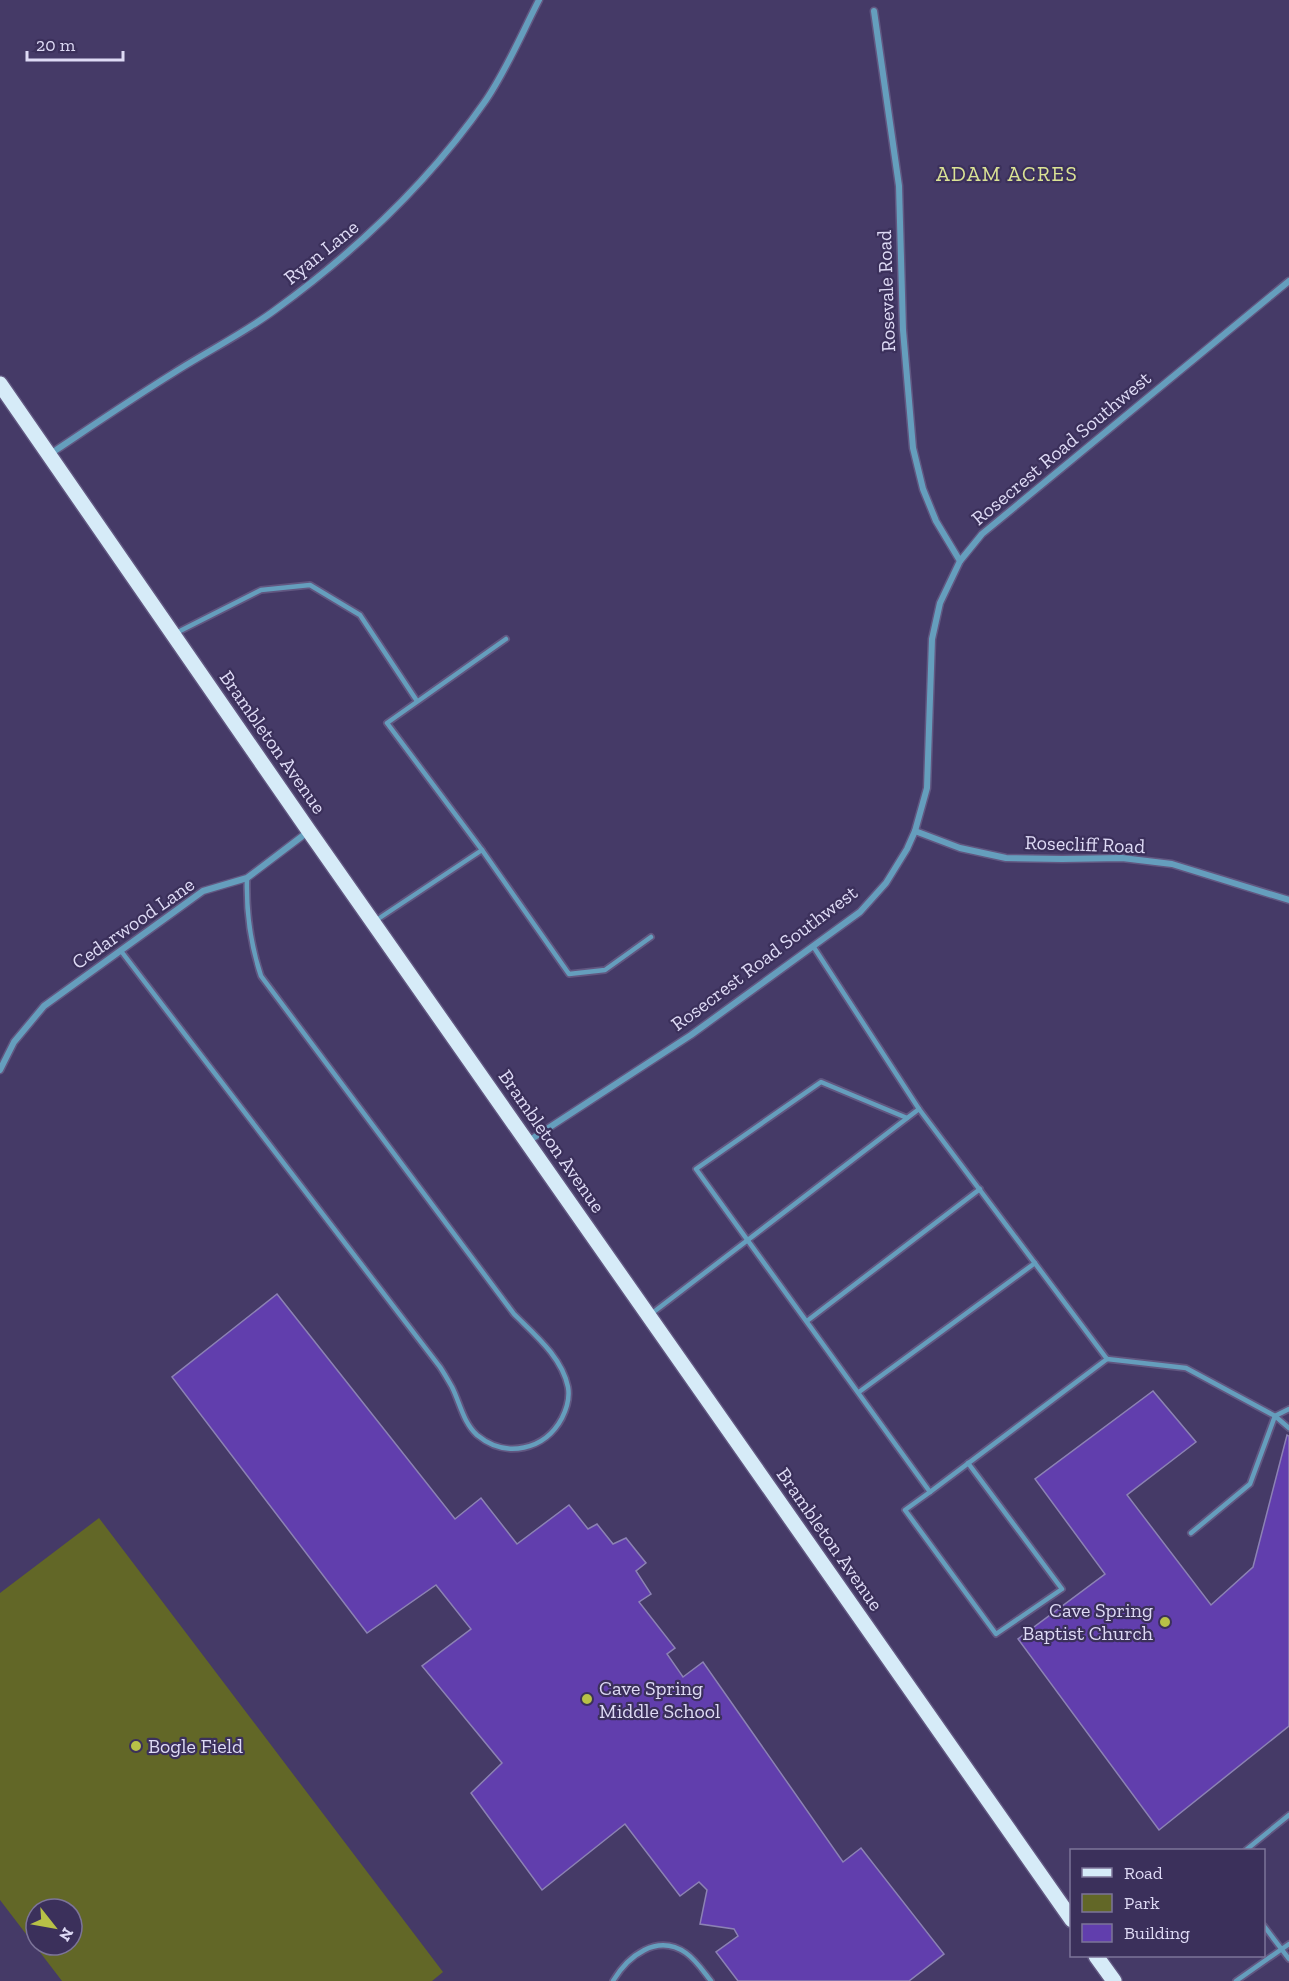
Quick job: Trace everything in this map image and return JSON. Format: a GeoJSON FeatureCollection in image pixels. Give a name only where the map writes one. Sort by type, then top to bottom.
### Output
{"type":"FeatureCollection","features":[{"type":"Feature","properties":{"kind":"main road","name":"Brambleton Avenue"},"geometry":{"type":"LineString","coordinates":[[0,384],[309,831],[1070,1919]]}},
{"type":"Feature","properties":{"kind":"main road"},"geometry":{"type":"LineString","coordinates":[[1097,1957],[1114,1981]]}},
{"type":"Feature","properties":{"kind":"street","name":"Ryan Lane"},"geometry":{"type":"LineString","coordinates":[[50,454],[143,392],[274,311],[354,248],[399,206],[444,155],[486,99],[505,68],[540,0]]}},
{"type":"Feature","properties":{"kind":"street","name":"Rosevale Road"},"geometry":{"type":"LineString","coordinates":[[874,11],[899,186],[903,330],[913,448],[923,489],[936,521],[960,561]]}},
{"type":"Feature","properties":{"kind":"street","name":"Rosecrest Road Southwest"},"geometry":{"type":"LineString","coordinates":[[527,1142],[691,1035],[860,912],[886,883],[915,831],[927,788],[932,639],[940,603],[960,561],[982,534],[1289,281]]}},
{"type":"Feature","properties":{"kind":"street","name":"Cedarwood Lane"},"geometry":{"type":"LineString","coordinates":[[0,1070],[14,1042],[44,1006],[203,891],[247,878],[309,831]]}},
{"type":"Feature","properties":{"kind":"street","name":"Rosecliff Road"},"geometry":{"type":"LineString","coordinates":[[915,831],[960,848],[1006,858],[1122,858],[1172,864],[1289,900]]}},
{"type":"Feature","properties":{"kind":"lane"},"geometry":{"type":"LineString","coordinates":[[173,634],[261,590],[310,585],[360,615],[417,701]]}},
{"type":"Feature","properties":{"kind":"lane"},"geometry":{"type":"LineString","coordinates":[[506,639],[387,723],[482,850],[569,974],[605,970],[651,937]]}},
{"type":"Feature","properties":{"kind":"lane"},"geometry":{"type":"LineString","coordinates":[[373,922],[482,850]]}},
{"type":"Feature","properties":{"kind":"lane"},"geometry":{"type":"LineString","coordinates":[[121,951],[440,1367],[452,1387],[466,1422],[477,1435],[494,1445],[510,1449],[529,1447],[544,1440],[557,1427],[567,1406],[568,1387],[560,1367],[546,1346],[514,1314],[261,976],[249,933],[246,907],[247,878]]}},
{"type":"Feature","properties":{"kind":"lane"},"geometry":{"type":"LineString","coordinates":[[813,946],[919,1109],[1107,1359]]}},
{"type":"Feature","properties":{"kind":"lane"},"geometry":{"type":"LineString","coordinates":[[907,1118],[821,1082],[696,1169],[930,1492]]}},
{"type":"Feature","properties":{"kind":"lane"},"geometry":{"type":"LineString","coordinates":[[649,1316],[919,1109]]}},
{"type":"Feature","properties":{"kind":"lane"},"geometry":{"type":"LineString","coordinates":[[807,1321],[980,1189]]}},
{"type":"Feature","properties":{"kind":"lane"},"geometry":{"type":"LineString","coordinates":[[859,1392],[1035,1263]]}},
{"type":"Feature","properties":{"kind":"lane"},"geometry":{"type":"LineString","coordinates":[[968,1463],[1062,1589],[996,1634],[905,1510],[1107,1359],[1186,1368],[1275,1416],[1289,1428]]}},
{"type":"Feature","properties":{"kind":"lane"},"geometry":{"type":"LineString","coordinates":[[1191,1533],[1250,1484],[1275,1416],[1289,1409]]}},
{"type":"Feature","properties":{"kind":"lane"},"geometry":{"type":"LineString","coordinates":[[1248,1849],[1289,1815]]}},
{"type":"Feature","properties":{"kind":"lane"},"geometry":{"type":"LineString","coordinates":[[1265,1928],[1289,1959]]}},
{"type":"Feature","properties":{"kind":"lane"},"geometry":{"type":"LineString","coordinates":[[1236,1981],[1289,1944]]}},
{"type":"Feature","properties":{"kind":"lane"},"geometry":{"type":"LineString","coordinates":[[613,1981],[621,1968],[635,1954],[651,1947],[668,1946],[685,1952],[711,1981]]}},
{"type":"Feature","properties":{"kind":"green space","name":"Bogle Field"},"geometry":{"type":"Polygon","coordinates":[[[99,1518],[443,1972],[432,1981],[62,1981],[44,1957],[84,1957],[84,1897],[24,1897],[24,1931],[0,1900],[0,1593],[99,1518]]]}},
{"type":"Feature","properties":{"kind":"building"},"geometry":{"type":"Polygon","coordinates":[[[277,1294],[455,1519],[481,1498],[517,1544],[569,1505],[588,1529],[597,1524],[613,1544],[626,1538],[646,1563],[636,1571],[651,1594],[639,1602],[675,1648],[667,1654],[683,1677],[703,1662],[843,1862],[861,1848],[944,1954],[909,1981],[738,1981],[716,1952],[738,1936],[734,1929],[700,1924],[707,1890],[699,1882],[680,1896],[625,1824],[542,1890],[471,1793],[502,1763],[422,1666],[471,1629],[436,1585],[367,1633],[172,1377],[277,1294]]]}},
{"type":"Feature","properties":{"kind":"building","name":"Cave Spring Baptist Church"},"geometry":{"type":"Polygon","coordinates":[[[1153,1391],[1196,1442],[1127,1495],[1211,1605],[1253,1567],[1287,1435],[1289,1436],[1289,1726],[1159,1830],[1018,1639],[1105,1574],[1035,1479],[1153,1391]]]}},
{"type":"Feature","properties":{"kind":"place","name":"Cave Spring Baptist Church"},"geometry":{"type":"Point","coordinates":[1165,1622]}},
{"type":"Feature","properties":{"kind":"place","name":"Cave Spring Middle School"},"geometry":{"type":"Point","coordinates":[587,1699]}},
{"type":"Feature","properties":{"kind":"place","name":"Bogle Field"},"geometry":{"type":"Point","coordinates":[136,1746]}},
{"type":"Feature","properties":{"kind":"district","name":"ADAM ACRES"},"geometry":{"type":"Point","coordinates":[1007,174]}}]}
